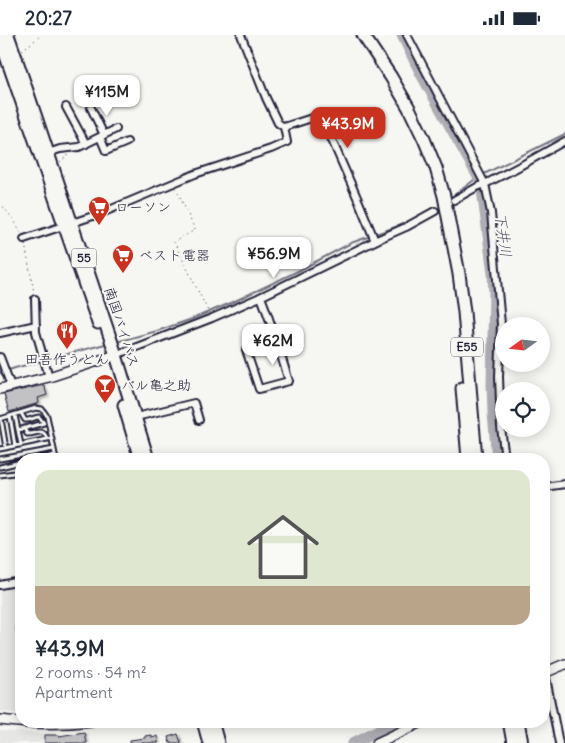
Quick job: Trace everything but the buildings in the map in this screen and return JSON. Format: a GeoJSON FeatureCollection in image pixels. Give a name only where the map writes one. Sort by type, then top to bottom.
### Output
{"type":"FeatureCollection","features":[{"type":"Feature","properties":{"kind":"highway","name":"南国バイパス"},"geometry":{"type":"LineString","coordinates":[[8,35],[12,60],[113,356],[136,417],[146,453]]}},
{"type":"Feature","properties":{"kind":"highway","name":"E55"},"geometry":{"type":"LineString","coordinates":[[363,35],[409,108],[424,139],[444,196],[460,274],[476,453]]}},
{"type":"Feature","properties":{"kind":"highway","name":"南国バイパス"},"geometry":{"type":"LineString","coordinates":[[0,38],[12,60],[48,153],[68,224]]}},
{"type":"Feature","properties":{"kind":"highway","name":"E55"},"geometry":{"type":"LineString","coordinates":[[452,236],[467,453]]}},
{"type":"Feature","properties":{"kind":"highway","name":"南国バイパス"},"geometry":{"type":"LineString","coordinates":[[113,356],[138,453]]}},
{"type":"Feature","properties":{"kind":"highway"},"geometry":{"type":"LineString","coordinates":[[205,728],[209,743]]}},
{"type":"Feature","properties":{"kind":"highway"},"geometry":{"type":"LineString","coordinates":[[214,728],[218,743]]}},
{"type":"Feature","properties":{"kind":"highway"},"geometry":{"type":"LineString","coordinates":[[510,728],[513,743]]}},
{"type":"Feature","properties":{"kind":"highway"},"geometry":{"type":"LineString","coordinates":[[519,728],[522,743]]}},
{"type":"Feature","properties":{"kind":"street"},"geometry":{"type":"LineString","coordinates":[[24,239],[102,213],[195,174],[271,149],[286,142],[284,127],[278,123],[266,98],[241,35]]}},
{"type":"Feature","properties":{"kind":"street"},"geometry":{"type":"LineString","coordinates":[[407,35],[485,184],[491,213],[501,324],[499,377],[504,453]]}},
{"type":"Feature","properties":{"kind":"street"},"geometry":{"type":"LineString","coordinates":[[66,107],[86,144]]}},
{"type":"Feature","properties":{"kind":"street"},"geometry":{"type":"LineString","coordinates":[[91,108],[106,151],[127,142]]}},
{"type":"Feature","properties":{"kind":"street"},"geometry":{"type":"LineString","coordinates":[[284,127],[321,115],[374,241]]}},
{"type":"Feature","properties":{"kind":"street"},"geometry":{"type":"LineString","coordinates":[[48,153],[60,149],[79,147],[116,129]]}},
{"type":"Feature","properties":{"kind":"street"},"geometry":{"type":"LineString","coordinates":[[454,200],[565,141]]}},
{"type":"Feature","properties":{"kind":"street"},"geometry":{"type":"LineString","coordinates":[[0,389],[49,377],[113,356],[212,318],[261,297],[435,211]]}},
{"type":"Feature","properties":{"kind":"street"},"geometry":{"type":"LineString","coordinates":[[261,297],[276,340],[288,381],[259,389],[246,350],[276,340]]}},
{"type":"Feature","properties":{"kind":"street"},"geometry":{"type":"LineString","coordinates":[[35,299],[36,332],[49,377]]}},
{"type":"Feature","properties":{"kind":"street"},"geometry":{"type":"LineString","coordinates":[[0,333],[36,325]]}},
{"type":"Feature","properties":{"kind":"street"},"geometry":{"type":"LineString","coordinates":[[0,357],[11,386]]}},
{"type":"Feature","properties":{"kind":"street"},"geometry":{"type":"LineString","coordinates":[[136,417],[194,403],[199,420]]}},
{"type":"Feature","properties":{"kind":"street"},"geometry":{"type":"LineString","coordinates":[[550,486],[565,483]]}},
{"type":"Feature","properties":{"kind":"street"},"geometry":{"type":"LineString","coordinates":[[0,585],[15,582]]}},
{"type":"Feature","properties":{"kind":"street"},"geometry":{"type":"LineString","coordinates":[[550,671],[565,664]]}},
{"type":"Feature","properties":{"kind":"street"},"geometry":{"type":"LineString","coordinates":[[550,698],[559,743]]}},
{"type":"Feature","properties":{"kind":"street"},"geometry":{"type":"LineString","coordinates":[[0,720],[15,721]]}},
{"type":"Feature","properties":{"kind":"street"},"geometry":{"type":"LineString","coordinates":[[377,743],[409,728]]}},
{"type":"Feature","properties":{"kind":"lane"},"geometry":{"type":"LineString","coordinates":[[6,448],[0,419],[36,408],[42,409],[47,416],[54,453]]}},
{"type":"Feature","properties":{"kind":"lane"},"geometry":{"type":"LineString","coordinates":[[21,413],[25,420],[39,417],[47,423]]}},
{"type":"Feature","properties":{"kind":"lane"},"geometry":{"type":"LineString","coordinates":[[15,415],[21,445]]}},
{"type":"Feature","properties":{"kind":"lane"},"geometry":{"type":"LineString","coordinates":[[10,416],[16,446]]}},
{"type":"Feature","properties":{"kind":"lane"},"geometry":{"type":"LineString","coordinates":[[18,429],[47,423]]}},
{"type":"Feature","properties":{"kind":"lane"},"geometry":{"type":"LineString","coordinates":[[24,428],[31,435],[42,432],[46,435],[47,439]]}},
{"type":"Feature","properties":{"kind":"lane"},"geometry":{"type":"LineString","coordinates":[[0,449],[52,438]]}},
{"type":"Feature","properties":{"kind":"lane"},"geometry":{"type":"LineString","coordinates":[[32,453],[54,449]]}},
{"type":"Feature","properties":{"kind":"lane"},"geometry":{"type":"LineString","coordinates":[[0,459],[15,456]]}},
{"type":"Feature","properties":{"kind":"lane"},"geometry":{"type":"LineString","coordinates":[[0,467],[15,463]]}},
{"type":"Feature","properties":{"kind":"lane"},"geometry":{"type":"LineString","coordinates":[[0,475],[15,473]]}},
{"type":"Feature","properties":{"kind":"path"},"geometry":{"type":"LineString","coordinates":[[60,161],[79,147]]}},
{"type":"Feature","properties":{"kind":"path"},"geometry":{"type":"LineString","coordinates":[[174,183],[195,230],[174,242],[212,318]]}},
{"type":"Feature","properties":{"kind":"path"},"geometry":{"type":"LineString","coordinates":[[0,203],[14,220],[24,239],[35,299]]}},
{"type":"Feature","properties":{"kind":"shaded area"},"geometry":{"type":"Polygon","coordinates":[[[15,585],[15,713],[0,711],[0,589],[15,585]]]}},
{"type":"Feature","properties":{"kind":"shaded area"},"geometry":{"type":"Polygon","coordinates":[[[0,731],[60,734],[62,743],[0,743],[0,731]]]}},
{"type":"Feature","properties":{"kind":"waterway","name":"下井川"},"geometry":{"type":"LineString","coordinates":[[402,35],[421,74],[481,182],[493,273],[492,384],[496,453]]}},
{"type":"Feature","properties":{"kind":"waterway"},"geometry":{"type":"LineString","coordinates":[[453,196],[478,177],[565,134]]}},
{"type":"Feature","properties":{"kind":"waterway"},"geometry":{"type":"LineString","coordinates":[[116,342],[157,331],[233,302],[351,243],[410,221],[434,207]]}},
{"type":"Feature","properties":{"kind":"waterway"},"geometry":{"type":"LineString","coordinates":[[0,373],[109,343]]}},
{"type":"Feature","properties":{"kind":"waterway","name":"下井川"},"geometry":{"type":"LineString","coordinates":[[353,743],[383,728]]}},
{"type":"Feature","properties":{"kind":"place","name":"ローソン"},"geometry":{"type":"Point","coordinates":[99,226]}},
{"type":"Feature","properties":{"kind":"place","name":"ベスト電器"},"geometry":{"type":"Point","coordinates":[123,274]}},
{"type":"Feature","properties":{"kind":"place","name":"田吾作うどん"},"geometry":{"type":"Point","coordinates":[67,350]}},
{"type":"Feature","properties":{"kind":"place","name":"バル亀之助"},"geometry":{"type":"Point","coordinates":[105,404]}}]}
